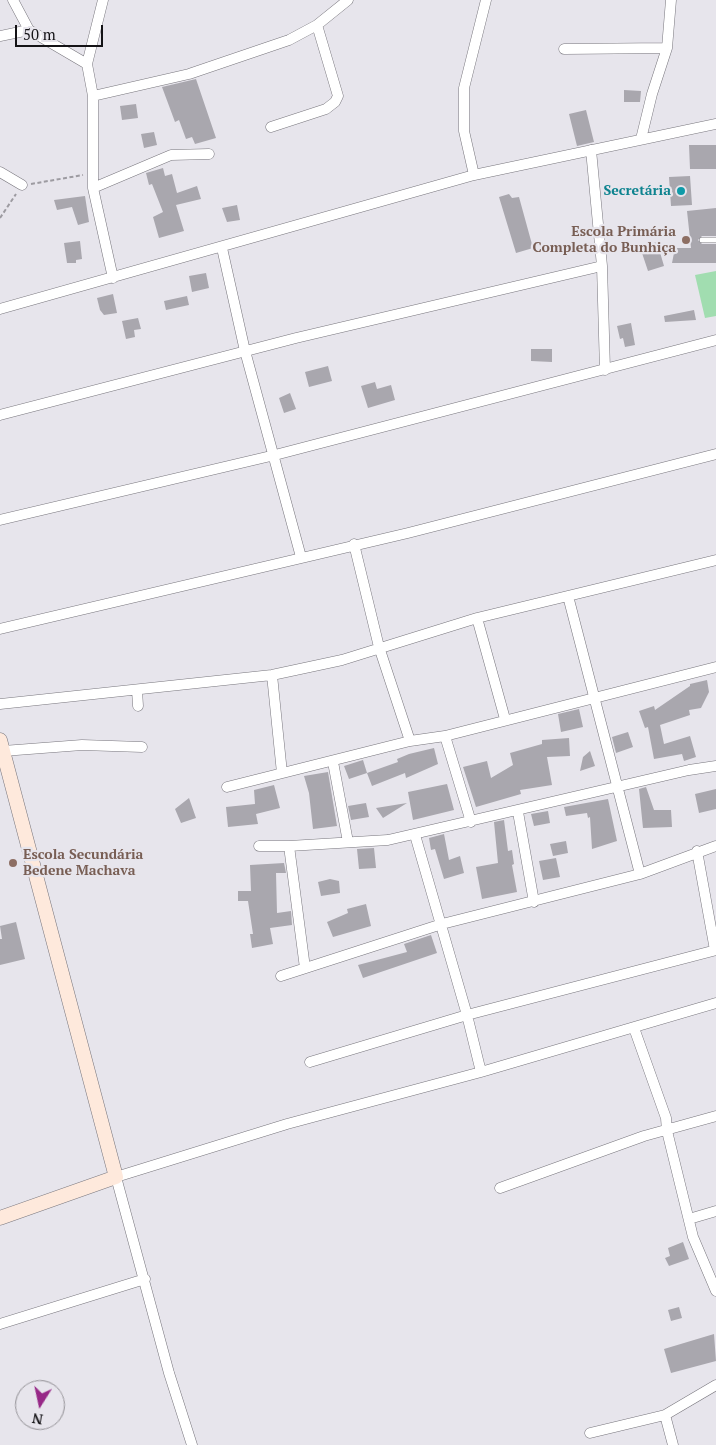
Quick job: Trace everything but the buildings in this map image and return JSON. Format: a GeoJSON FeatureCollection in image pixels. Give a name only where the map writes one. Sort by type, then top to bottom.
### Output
{"type":"FeatureCollection","features":[{"type":"Feature","properties":{"kind":"street"},"geometry":{"type":"LineString","coordinates":[[13,0],[29,30],[87,64]]}},
{"type":"Feature","properties":{"kind":"street"},"geometry":{"type":"LineString","coordinates":[[103,0],[87,64],[93,96],[93,188],[114,278]]}},
{"type":"Feature","properties":{"kind":"street"},"geometry":{"type":"LineString","coordinates":[[93,96],[206,69],[289,40],[317,25],[348,0]]}},
{"type":"Feature","properties":{"kind":"street"},"geometry":{"type":"LineString","coordinates":[[474,175],[464,130],[464,88],[486,0]]}},
{"type":"Feature","properties":{"kind":"street"},"geometry":{"type":"LineString","coordinates":[[641,139],[652,94],[667,48],[671,0]]}},
{"type":"Feature","properties":{"kind":"street"},"geometry":{"type":"LineString","coordinates":[[271,127],[326,109],[335,102],[338,96],[317,25]]}},
{"type":"Feature","properties":{"kind":"street"},"geometry":{"type":"LineString","coordinates":[[0,36],[29,30]]}},
{"type":"Feature","properties":{"kind":"street"},"geometry":{"type":"LineString","coordinates":[[564,49],[667,48]]}},
{"type":"Feature","properties":{"kind":"street"},"geometry":{"type":"LineString","coordinates":[[0,309],[222,248],[474,175],[716,124]]}},
{"type":"Feature","properties":{"kind":"street"},"geometry":{"type":"LineString","coordinates":[[591,150],[602,266],[605,370]]}},
{"type":"Feature","properties":{"kind":"street"},"geometry":{"type":"LineString","coordinates":[[93,188],[171,155],[209,154]]}},
{"type":"Feature","properties":{"kind":"street"},"geometry":{"type":"LineString","coordinates":[[0,172],[22,185]]}},
{"type":"Feature","properties":{"kind":"street"},"geometry":{"type":"LineString","coordinates":[[222,248],[245,351],[275,455],[301,557]]}},
{"type":"Feature","properties":{"kind":"street"},"geometry":{"type":"LineString","coordinates":[[0,416],[245,351],[602,266]]}},
{"type":"Feature","properties":{"kind":"street"},"geometry":{"type":"LineString","coordinates":[[0,520],[275,455],[716,340]]}},
{"type":"Feature","properties":{"kind":"street"},"geometry":{"type":"LineString","coordinates":[[0,629],[301,557],[716,454]]}},
{"type":"Feature","properties":{"kind":"street"},"geometry":{"type":"LineString","coordinates":[[354,544],[379,647],[410,741]]}},
{"type":"Feature","properties":{"kind":"street"},"geometry":{"type":"LineString","coordinates":[[0,704],[272,675],[342,660],[477,618],[716,560]]}},
{"type":"Feature","properties":{"kind":"street"},"geometry":{"type":"LineString","coordinates":[[568,596],[640,874]]}},
{"type":"Feature","properties":{"kind":"street"},"geometry":{"type":"LineString","coordinates":[[477,618],[505,719]]}},
{"type":"Feature","properties":{"kind":"street"},"geometry":{"type":"LineString","coordinates":[[227,787],[333,762],[410,741],[445,736],[505,719],[716,667]]}},
{"type":"Feature","properties":{"kind":"street"},"geometry":{"type":"LineString","coordinates":[[272,675],[282,773]]}},
{"type":"Feature","properties":{"kind":"street"},"geometry":{"type":"LineString","coordinates":[[137,690],[138,706]]}},
{"type":"Feature","properties":{"kind":"street"},"geometry":{"type":"LineString","coordinates":[[445,736],[471,822]]}},
{"type":"Feature","properties":{"kind":"street"},"geometry":{"type":"LineString","coordinates":[[142,746],[82,745],[33,747],[2,745],[169,1373],[192,1445]]}},
{"type":"Feature","properties":{"kind":"street"},"geometry":{"type":"LineString","coordinates":[[333,762],[348,842]]}},
{"type":"Feature","properties":{"kind":"street"},"geometry":{"type":"LineString","coordinates":[[259,846],[388,840],[518,812],[616,787],[716,766]]}},
{"type":"Feature","properties":{"kind":"street"},"geometry":{"type":"LineString","coordinates":[[518,812],[534,902]]}},
{"type":"Feature","properties":{"kind":"street"},"geometry":{"type":"LineString","coordinates":[[415,835],[442,924],[481,1072]]}},
{"type":"Feature","properties":{"kind":"street"},"geometry":{"type":"LineString","coordinates":[[289,846],[305,968]]}},
{"type":"Feature","properties":{"kind":"street"},"geometry":{"type":"LineString","coordinates":[[281,976],[442,924],[640,874],[697,851],[716,846]]}},
{"type":"Feature","properties":{"kind":"street"},"geometry":{"type":"LineString","coordinates":[[310,1062],[467,1015],[716,950],[697,851]]}},
{"type":"Feature","properties":{"kind":"street"},"geometry":{"type":"LineString","coordinates":[[0,1218],[116,1177],[287,1124],[481,1072],[716,1003]]}},
{"type":"Feature","properties":{"kind":"street"},"geometry":{"type":"LineString","coordinates":[[634,1028],[666,1118],[667,1131],[693,1237],[712,1269],[716,1291]]}},
{"type":"Feature","properties":{"kind":"street"},"geometry":{"type":"LineString","coordinates":[[500,1188],[644,1136],[716,1116]]}},
{"type":"Feature","properties":{"kind":"street"},"geometry":{"type":"LineString","coordinates":[[688,1219],[716,1211]]}},
{"type":"Feature","properties":{"kind":"street"},"geometry":{"type":"LineString","coordinates":[[0,1324],[145,1278]]}},
{"type":"Feature","properties":{"kind":"street"},"geometry":{"type":"LineString","coordinates":[[590,1433],[665,1414],[716,1385]]}},
{"type":"Feature","properties":{"kind":"street"},"geometry":{"type":"LineString","coordinates":[[665,1414],[673,1445]]}},
{"type":"Feature","properties":{"kind":"lane"},"geometry":{"type":"LineString","coordinates":[[702,240],[716,240]]}},
{"type":"Feature","properties":{"kind":"path"},"geometry":{"type":"LineString","coordinates":[[0,218],[22,185],[93,173]]}},
{"type":"Feature","properties":{"kind":"green space"},"geometry":{"type":"Polygon","coordinates":[[[716,271],[716,316],[705,318],[695,275],[716,271]]]}},
{"type":"Feature","properties":{"kind":"place","name":"Secretária"},"geometry":{"type":"Point","coordinates":[681,191]}},
{"type":"Feature","properties":{"kind":"place","name":"Escola Primária Completa do Bunhiça"},"geometry":{"type":"Point","coordinates":[686,240]}},
{"type":"Feature","properties":{"kind":"place","name":"Escola Secundária Bedene Machava"},"geometry":{"type":"Point","coordinates":[13,863]}}]}
